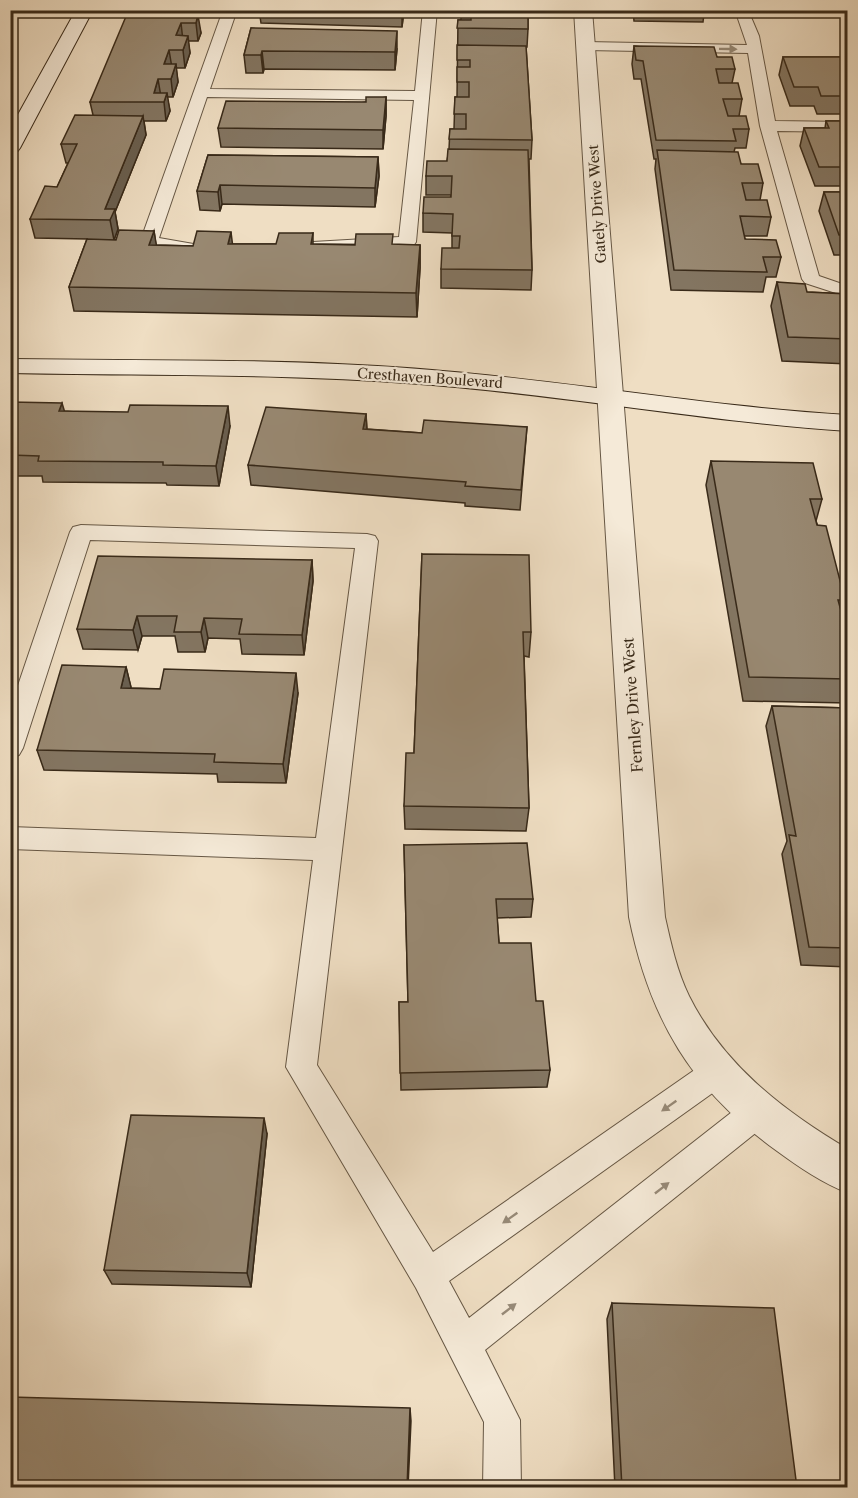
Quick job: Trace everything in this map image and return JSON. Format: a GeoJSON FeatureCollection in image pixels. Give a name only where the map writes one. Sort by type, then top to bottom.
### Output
{"type":"FeatureCollection","features":[{"type":"Feature","properties":{"kind":"street"},"geometry":{"type":"LineString","coordinates":[[10,148],[85,10]]}},
{"type":"Feature","properties":{"kind":"street","name":"Gately Drive West"},"geometry":{"type":"LineString","coordinates":[[583,10],[611,397]]}},
{"type":"Feature","properties":{"kind":"street","name":"Cresthaven Boulevard"},"geometry":{"type":"LineString","coordinates":[[10,366],[419,376],[529,386],[759,416],[848,423]]}},
{"type":"Feature","properties":{"kind":"street","name":"Fernley Drive West"},"geometry":{"type":"LineString","coordinates":[[611,397],[647,917],[658,968],[675,1010],[693,1041],[717,1072],[758,1112],[812,1152],[848,1173]]}},
{"type":"Feature","properties":{"kind":"lane"},"geometry":{"type":"LineString","coordinates":[[218,251],[149,242],[230,10]]}},
{"type":"Feature","properties":{"kind":"lane"},"geometry":{"type":"LineString","coordinates":[[301,247],[407,242],[430,10]]}},
{"type":"Feature","properties":{"kind":"lane"},"geometry":{"type":"LineString","coordinates":[[741,10],[753,43],[768,126],[811,279],[848,292]]}},
{"type":"Feature","properties":{"kind":"lane"},"geometry":{"type":"LineString","coordinates":[[585,39],[753,43]]}},
{"type":"Feature","properties":{"kind":"lane"},"geometry":{"type":"LineString","coordinates":[[201,93],[421,96]]}},
{"type":"Feature","properties":{"kind":"lane"},"geometry":{"type":"LineString","coordinates":[[768,126],[848,127]]}},
{"type":"Feature","properties":{"kind":"lane"},"geometry":{"type":"LineString","coordinates":[[10,748],[81,531],[367,541],[301,1067],[428,1276],[502,1420],[502,1488]]}},
{"type":"Feature","properties":{"kind":"lane"},"geometry":{"type":"LineString","coordinates":[[10,838],[328,849]]}},
{"type":"Feature","properties":{"kind":"lane"},"geometry":{"type":"LineString","coordinates":[[428,1276],[717,1072]]}},
{"type":"Feature","properties":{"kind":"lane"},"geometry":{"type":"LineString","coordinates":[[463,1345],[758,1112]]}},
{"type":"Feature","properties":{"kind":"building"},"geometry":{"type":"Polygon","coordinates":[[[471,10],[528,10],[528,29],[457,28],[458,20],[471,20],[471,10]]]}},
{"type":"Feature","properties":{"kind":"building"},"geometry":{"type":"Polygon","coordinates":[[[127,14],[198,15],[196,23],[181,23],[176,35],[188,36],[183,50],[169,50],[164,64],[176,64],[171,79],[158,79],[154,93],[167,93],[164,102],[90,102],[127,14]]]}},
{"type":"Feature","properties":{"kind":"building"},"geometry":{"type":"Polygon","coordinates":[[[251,28],[397,31],[395,52],[262,51],[261,55],[244,55],[251,28]]]}},
{"type":"Feature","properties":{"kind":"building"},"geometry":{"type":"Polygon","coordinates":[[[457,45],[526,46],[532,140],[449,139],[450,129],[466,129],[466,114],[454,114],[455,97],[469,97],[469,82],[457,82],[457,67],[470,67],[470,60],[457,60],[457,45]]]}},
{"type":"Feature","properties":{"kind":"building"},"geometry":{"type":"Polygon","coordinates":[[[634,46],[714,47],[717,57],[732,57],[735,69],[716,69],[719,83],[738,83],[742,99],[723,99],[728,116],[746,116],[749,129],[733,129],[736,141],[656,140],[643,61],[636,60],[634,46]]]}},
{"type":"Feature","properties":{"kind":"building"},"geometry":{"type":"Polygon","coordinates":[[[783,57],[848,57],[848,85],[845,85],[848,96],[821,96],[818,87],[794,87],[783,57]]]}},
{"type":"Feature","properties":{"kind":"building"},"geometry":{"type":"Polygon","coordinates":[[[366,97],[386,97],[383,130],[218,128],[226,101],[366,102],[366,97]]]}},
{"type":"Feature","properties":{"kind":"building"},"geometry":{"type":"Polygon","coordinates":[[[75,115],[143,116],[105,209],[115,209],[110,220],[30,219],[45,186],[57,187],[77,144],[61,144],[75,115]]]}},
{"type":"Feature","properties":{"kind":"building"},"geometry":{"type":"Polygon","coordinates":[[[826,121],[848,121],[848,167],[819,167],[804,128],[829,128],[826,121]]]}},
{"type":"Feature","properties":{"kind":"building"},"geometry":{"type":"Polygon","coordinates":[[[448,149],[528,150],[532,270],[441,269],[442,248],[459,248],[460,236],[452,236],[453,214],[423,213],[424,197],[451,197],[452,176],[426,176],[427,161],[447,161],[448,149]]]}},
{"type":"Feature","properties":{"kind":"building"},"geometry":{"type":"Polygon","coordinates":[[[657,150],[738,152],[741,164],[758,164],[763,183],[742,183],[746,200],[767,200],[771,217],[740,216],[745,239],[776,240],[781,257],[763,257],[767,272],[674,270],[657,150]]]}},
{"type":"Feature","properties":{"kind":"building"},"geometry":{"type":"Polygon","coordinates":[[[208,155],[378,157],[375,188],[220,185],[218,192],[197,191],[208,155]]]}},
{"type":"Feature","properties":{"kind":"building"},"geometry":{"type":"Polygon","coordinates":[[[824,192],[848,192],[848,235],[839,235],[824,192]]]}},
{"type":"Feature","properties":{"kind":"building"},"geometry":{"type":"Polygon","coordinates":[[[119,230],[154,231],[149,245],[193,246],[197,231],[231,232],[228,244],[276,244],[279,233],[313,233],[311,244],[355,245],[356,234],[393,234],[392,244],[420,245],[416,293],[69,287],[87,239],[116,240],[119,230]]]}},
{"type":"Feature","properties":{"kind":"building"},"geometry":{"type":"Polygon","coordinates":[[[777,282],[805,284],[807,292],[848,294],[848,339],[788,337],[777,282]]]}},
{"type":"Feature","properties":{"kind":"building"},"geometry":{"type":"Polygon","coordinates":[[[10,402],[62,403],[59,411],[128,412],[130,405],[228,406],[216,466],[163,465],[163,462],[38,461],[39,456],[10,455],[10,402]]]}},
{"type":"Feature","properties":{"kind":"building"},"geometry":{"type":"Polygon","coordinates":[[[266,407],[366,414],[363,429],[422,433],[424,420],[527,427],[521,490],[465,486],[466,482],[248,465],[266,407]]]}},
{"type":"Feature","properties":{"kind":"building"},"geometry":{"type":"Polygon","coordinates":[[[711,461],[813,463],[822,499],[810,499],[817,525],[826,526],[845,600],[838,600],[848,636],[848,679],[749,677],[711,461]]]}},
{"type":"Feature","properties":{"kind":"building"},"geometry":{"type":"Polygon","coordinates":[[[422,554],[529,555],[531,632],[523,632],[529,808],[404,806],[406,753],[414,753],[422,554]]]}},
{"type":"Feature","properties":{"kind":"building"},"geometry":{"type":"Polygon","coordinates":[[[98,556],[312,560],[302,635],[239,634],[242,619],[204,618],[201,632],[174,632],[177,616],[137,616],[133,630],[77,629],[98,556]]]}},
{"type":"Feature","properties":{"kind":"building"},"geometry":{"type":"Polygon","coordinates":[[[62,665],[126,667],[121,688],[160,689],[164,669],[296,673],[283,764],[214,762],[215,754],[37,750],[62,665]]]}},
{"type":"Feature","properties":{"kind":"building"},"geometry":{"type":"Polygon","coordinates":[[[772,706],[848,708],[848,948],[809,947],[789,835],[796,836],[772,706]]]}},
{"type":"Feature","properties":{"kind":"building"},"geometry":{"type":"Polygon","coordinates":[[[527,843],[533,899],[496,899],[499,943],[531,943],[536,1001],[543,1001],[550,1070],[400,1073],[399,1002],[408,1002],[404,845],[527,843]]]}},
{"type":"Feature","properties":{"kind":"building"},"geometry":{"type":"Polygon","coordinates":[[[131,1115],[264,1118],[247,1273],[104,1270],[131,1115]]]}},
{"type":"Feature","properties":{"kind":"building"},"geometry":{"type":"Polygon","coordinates":[[[612,1303],[774,1308],[797,1488],[622,1488],[612,1303]]]}},
{"type":"Feature","properties":{"kind":"building"},"geometry":{"type":"Polygon","coordinates":[[[10,1397],[410,1408],[407,1488],[10,1488],[10,1397]]]}}]}
